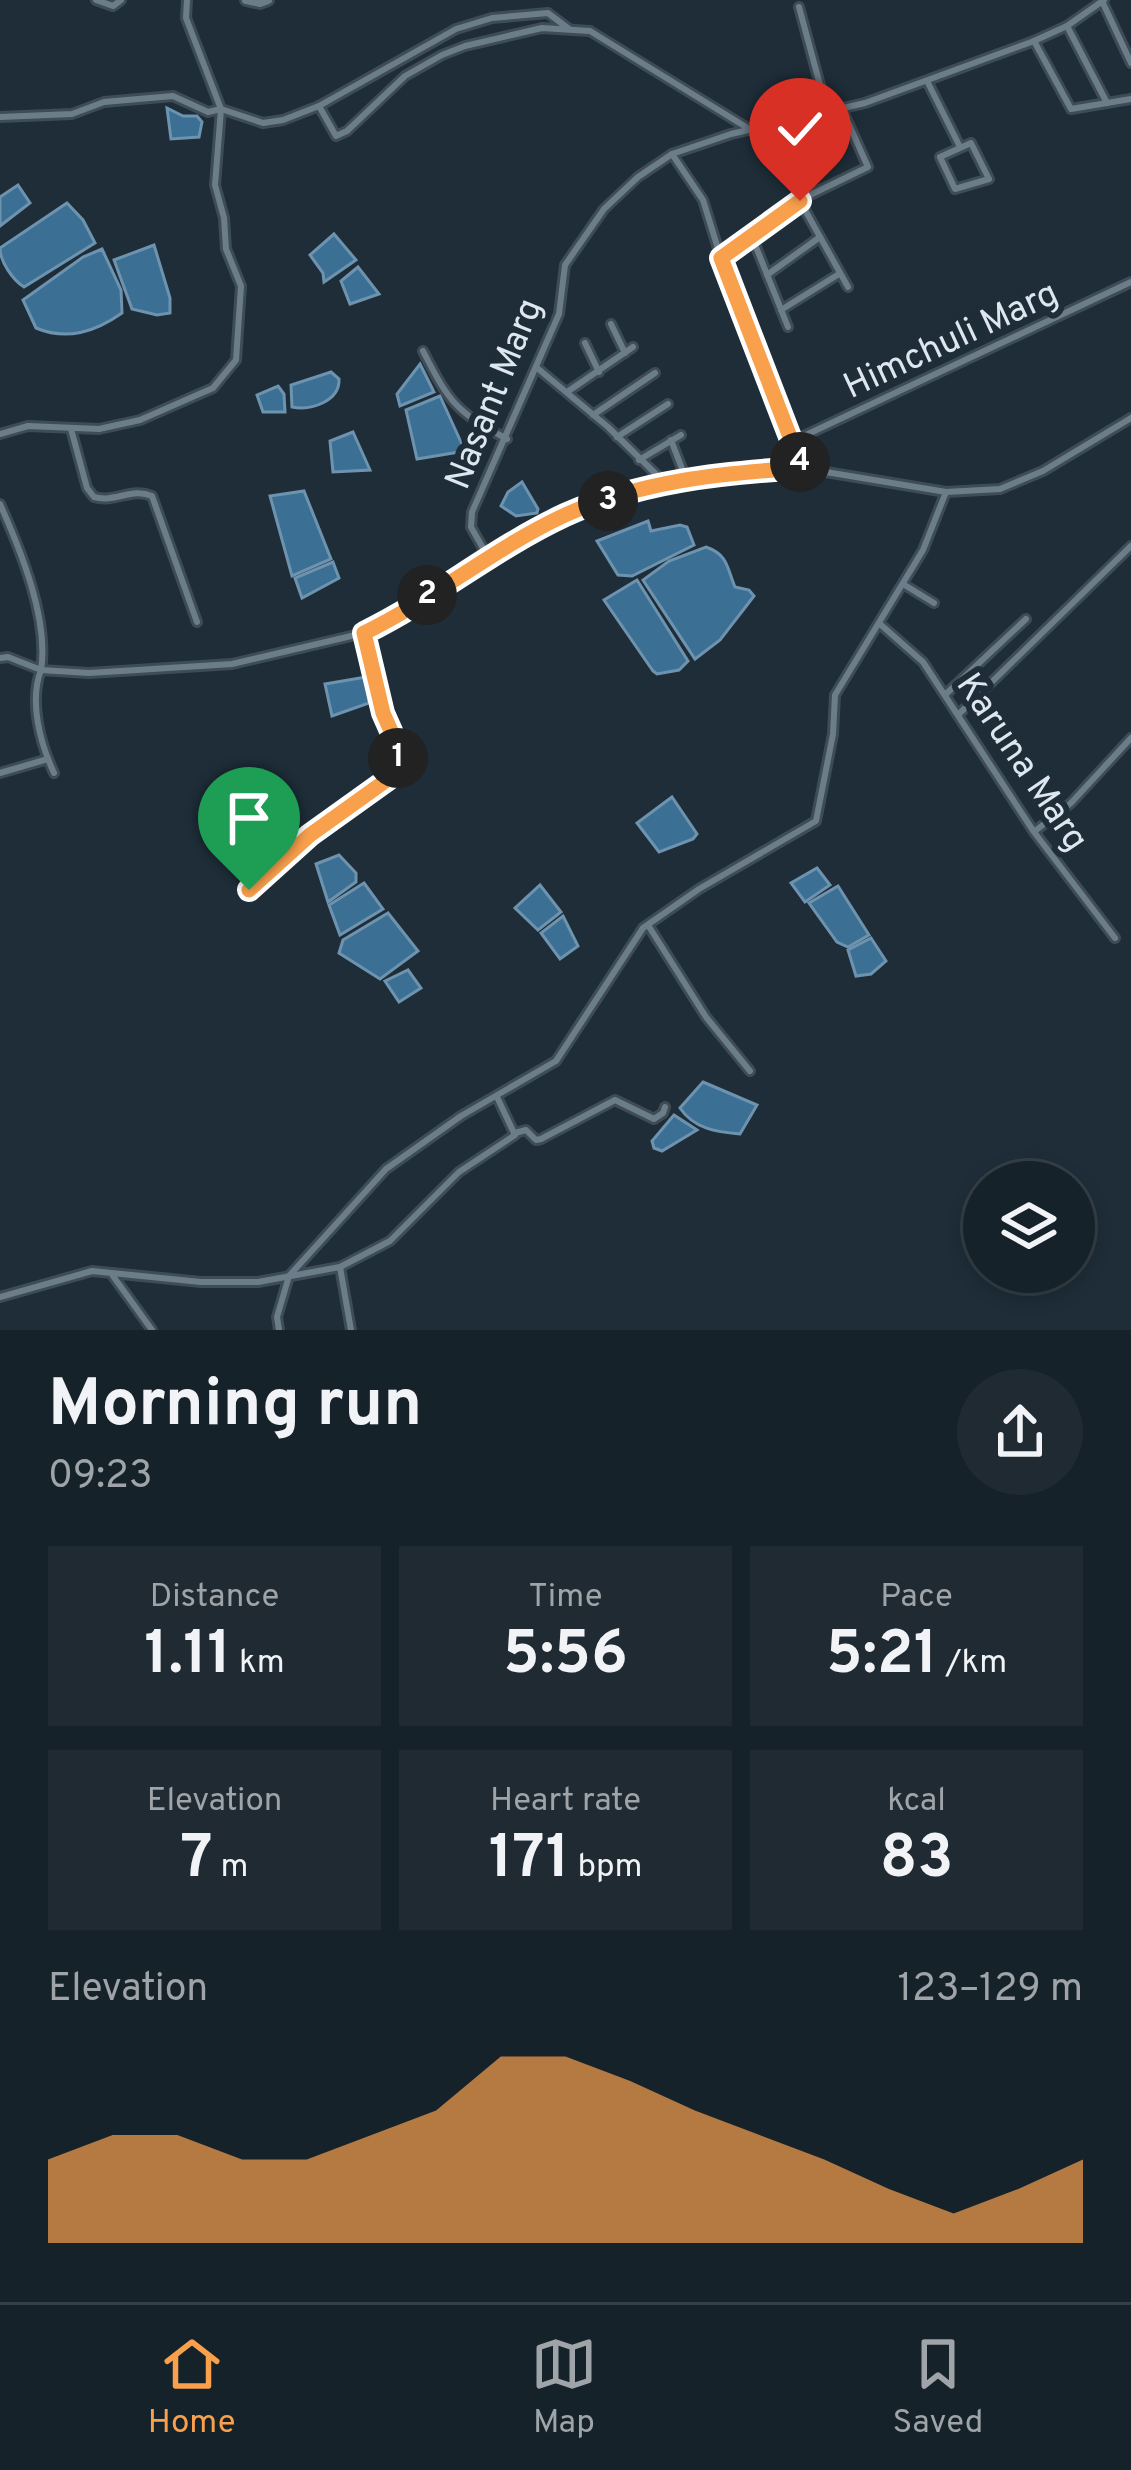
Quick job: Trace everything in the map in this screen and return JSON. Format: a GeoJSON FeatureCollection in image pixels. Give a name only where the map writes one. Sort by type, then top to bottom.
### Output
{"type":"FeatureCollection","features":[{"type":"Feature","properties":{"kind":"street"},"geometry":{"type":"LineString","coordinates":[[96,0],[113,6],[121,0]]}},
{"type":"Feature","properties":{"kind":"street"},"geometry":{"type":"LineString","coordinates":[[0,434],[28,426],[99,429],[140,420],[213,388],[236,360],[241,286],[226,249],[215,185],[221,109],[186,18],[188,0]]}},
{"type":"Feature","properties":{"kind":"street"},"geometry":{"type":"LineString","coordinates":[[246,0],[268,0]]}},
{"type":"Feature","properties":{"kind":"street"},"geometry":{"type":"LineString","coordinates":[[1103,1],[1131,63]]}},
{"type":"Feature","properties":{"kind":"street","name":"Nasant Marg"},"geometry":{"type":"LineString","coordinates":[[488,557],[470,518],[559,314],[565,265],[616,195],[672,154],[748,128],[842,109],[926,80],[1034,41],[1103,1]]}},
{"type":"Feature","properties":{"kind":"street"},"geometry":{"type":"LineString","coordinates":[[799,7],[827,111]]}},
{"type":"Feature","properties":{"kind":"street"},"geometry":{"type":"LineString","coordinates":[[0,117],[73,114],[104,102],[172,96],[208,112],[221,109],[263,123],[284,121],[437,38],[478,21],[548,13],[571,30]]}},
{"type":"Feature","properties":{"kind":"street"},"geometry":{"type":"LineString","coordinates":[[1067,26],[1108,104]]}},
{"type":"Feature","properties":{"kind":"street"},"geometry":{"type":"LineString","coordinates":[[319,106],[332,134],[340,135],[405,76],[454,49],[542,28],[590,31],[748,128]]}},
{"type":"Feature","properties":{"kind":"street"},"geometry":{"type":"LineString","coordinates":[[1034,41],[1071,109],[1131,99]]}},
{"type":"Feature","properties":{"kind":"street"},"geometry":{"type":"LineString","coordinates":[[926,80],[960,147]]}},
{"type":"Feature","properties":{"kind":"street"},"geometry":{"type":"LineString","coordinates":[[721,258],[800,201],[868,167],[842,109]]}},
{"type":"Feature","properties":{"kind":"street"},"geometry":{"type":"LineString","coordinates":[[975,146],[987,181],[959,189],[951,186],[940,157],[960,147],[975,146]]}},
{"type":"Feature","properties":{"kind":"street"},"geometry":{"type":"LineString","coordinates":[[672,154],[703,200],[802,468]]}},
{"type":"Feature","properties":{"kind":"street"},"geometry":{"type":"LineString","coordinates":[[800,201],[848,287]]}},
{"type":"Feature","properties":{"kind":"street"},"geometry":{"type":"LineString","coordinates":[[752,237],[788,328]]}},
{"type":"Feature","properties":{"kind":"street"},"geometry":{"type":"LineString","coordinates":[[767,274],[820,237]]}},
{"type":"Feature","properties":{"kind":"street"},"geometry":{"type":"LineString","coordinates":[[781,310],[841,274]]}},
{"type":"Feature","properties":{"kind":"street","name":"Himchuli Marg"},"geometry":{"type":"LineString","coordinates":[[791,442],[1131,282]]}},
{"type":"Feature","properties":{"kind":"street"},"geometry":{"type":"LineString","coordinates":[[567,392],[629,350],[611,324]]}},
{"type":"Feature","properties":{"kind":"street"},"geometry":{"type":"LineString","coordinates":[[585,343],[599,372]]}},
{"type":"Feature","properties":{"kind":"street"},"geometry":{"type":"LineString","coordinates":[[423,351],[454,405],[506,439]]}},
{"type":"Feature","properties":{"kind":"street"},"geometry":{"type":"LineString","coordinates":[[536,368],[665,483]]}},
{"type":"Feature","properties":{"kind":"street"},"geometry":{"type":"LineString","coordinates":[[593,415],[655,373]]}},
{"type":"Feature","properties":{"kind":"street"},"geometry":{"type":"LineString","coordinates":[[617,437],[668,404]]}},
{"type":"Feature","properties":{"kind":"street"},"geometry":{"type":"LineString","coordinates":[[0,658],[41,670],[89,673],[232,664],[364,633],[570,513],[665,483],[802,468],[946,492],[1000,489],[1043,471],[1131,418]]}},
{"type":"Feature","properties":{"kind":"street"},"geometry":{"type":"LineString","coordinates":[[71,429],[87,488],[94,497],[120,498],[142,492],[152,496],[196,622]]}},
{"type":"Feature","properties":{"kind":"street"},"geometry":{"type":"LineString","coordinates":[[639,460],[681,435]]}},
{"type":"Feature","properties":{"kind":"street"},"geometry":{"type":"LineString","coordinates":[[671,440],[686,479]]}},
{"type":"Feature","properties":{"kind":"street"},"geometry":{"type":"LineString","coordinates":[[279,1330],[277,1317],[289,1276],[386,1169],[461,1116],[556,1061],[648,925],[699,889],[816,821],[833,734],[835,695],[923,550],[946,492]]}},
{"type":"Feature","properties":{"kind":"street"},"geometry":{"type":"LineString","coordinates":[[0,504],[40,614],[41,670],[35,686],[54,773]]}},
{"type":"Feature","properties":{"kind":"street"},"geometry":{"type":"LineString","coordinates":[[959,714],[1131,546]]}},
{"type":"Feature","properties":{"kind":"street"},"geometry":{"type":"LineString","coordinates":[[903,584],[934,603]]}},
{"type":"Feature","properties":{"kind":"street"},"geometry":{"type":"LineString","coordinates":[[946,694],[1026,619]]}},
{"type":"Feature","properties":{"kind":"street","name":"Karuna Marg"},"geometry":{"type":"LineString","coordinates":[[880,624],[910,647],[946,694],[1034,832],[1115,938]]}},
{"type":"Feature","properties":{"kind":"street"},"geometry":{"type":"LineString","coordinates":[[249,890],[310,835],[398,772],[395,740],[383,713],[364,633]]}},
{"type":"Feature","properties":{"kind":"street"},"geometry":{"type":"LineString","coordinates":[[1034,832],[1071,803],[1131,738]]}},
{"type":"Feature","properties":{"kind":"street"},"geometry":{"type":"LineString","coordinates":[[0,773],[48,759]]}},
{"type":"Feature","properties":{"kind":"street"},"geometry":{"type":"LineString","coordinates":[[648,925],[706,1017],[750,1071]]}},
{"type":"Feature","properties":{"kind":"street"},"geometry":{"type":"LineString","coordinates":[[497,1097],[514,1133]]}},
{"type":"Feature","properties":{"kind":"street"},"geometry":{"type":"LineString","coordinates":[[0,1298],[17,1289],[92,1271],[201,1282],[258,1282],[340,1267],[390,1241],[459,1172],[514,1133],[526,1130],[541,1139],[615,1100],[654,1119],[665,1107]]}},
{"type":"Feature","properties":{"kind":"street"},"geometry":{"type":"LineString","coordinates":[[340,1267],[351,1330]]}},
{"type":"Feature","properties":{"kind":"street"},"geometry":{"type":"LineString","coordinates":[[111,1273],[152,1330]]}},
{"type":"Feature","properties":{"kind":"water"},"geometry":{"type":"Polygon","coordinates":[[[167,108],[183,116],[197,116],[202,122],[199,137],[171,139],[167,108]]]}},
{"type":"Feature","properties":{"kind":"water"},"geometry":{"type":"Polygon","coordinates":[[[18,185],[30,203],[0,226],[0,197],[18,185]]]}},
{"type":"Feature","properties":{"kind":"water"},"geometry":{"type":"Polygon","coordinates":[[[67,203],[95,243],[24,287],[8,270],[0,248],[67,203]]]}},
{"type":"Feature","properties":{"kind":"water"},"geometry":{"type":"Polygon","coordinates":[[[334,234],[356,260],[324,282],[310,255],[334,234]]]}},
{"type":"Feature","properties":{"kind":"water"},"geometry":{"type":"Polygon","coordinates":[[[154,245],[170,298],[170,313],[157,315],[132,309],[114,260],[154,245]]]}},
{"type":"Feature","properties":{"kind":"water"},"geometry":{"type":"Polygon","coordinates":[[[102,249],[121,290],[122,313],[80,332],[59,334],[36,328],[23,300],[102,249]]]}},
{"type":"Feature","properties":{"kind":"water"},"geometry":{"type":"Polygon","coordinates":[[[358,267],[379,294],[350,304],[341,281],[358,267]]]}},
{"type":"Feature","properties":{"kind":"water"},"geometry":{"type":"Polygon","coordinates":[[[420,364],[434,392],[400,406],[397,394],[420,364]]]}},
{"type":"Feature","properties":{"kind":"water"},"geometry":{"type":"Polygon","coordinates":[[[331,372],[339,379],[330,399],[315,406],[292,407],[291,385],[331,372]]]}},
{"type":"Feature","properties":{"kind":"water"},"geometry":{"type":"Polygon","coordinates":[[[278,386],[284,394],[285,412],[263,412],[257,395],[278,386]]]}},
{"type":"Feature","properties":{"kind":"water"},"geometry":{"type":"Polygon","coordinates":[[[440,396],[465,451],[417,459],[406,410],[440,396]]]}},
{"type":"Feature","properties":{"kind":"water"},"geometry":{"type":"Polygon","coordinates":[[[353,432],[370,470],[333,472],[330,441],[353,432]]]}},
{"type":"Feature","properties":{"kind":"water"},"geometry":{"type":"Polygon","coordinates":[[[522,482],[538,509],[516,516],[501,506],[508,492],[522,482]]]}},
{"type":"Feature","properties":{"kind":"water"},"geometry":{"type":"Polygon","coordinates":[[[304,491],[331,559],[292,576],[270,496],[304,491]]]}},
{"type":"Feature","properties":{"kind":"water"},"geometry":{"type":"Polygon","coordinates":[[[648,521],[651,531],[687,527],[694,545],[632,576],[618,575],[597,541],[648,521]]]}},
{"type":"Feature","properties":{"kind":"water"},"geometry":{"type":"Polygon","coordinates":[[[706,547],[723,558],[735,587],[754,596],[720,640],[695,659],[643,580],[669,561],[706,547]]]}},
{"type":"Feature","properties":{"kind":"water"},"geometry":{"type":"Polygon","coordinates":[[[333,562],[339,578],[302,598],[295,578],[333,562]]]}},
{"type":"Feature","properties":{"kind":"water"},"geometry":{"type":"Polygon","coordinates":[[[637,580],[688,661],[679,670],[653,671],[604,600],[637,580]]]}},
{"type":"Feature","properties":{"kind":"water"},"geometry":{"type":"Polygon","coordinates":[[[366,677],[369,703],[332,716],[325,684],[366,677]]]}},
{"type":"Feature","properties":{"kind":"water"},"geometry":{"type":"Polygon","coordinates":[[[672,797],[697,834],[659,852],[637,823],[672,797]]]}},
{"type":"Feature","properties":{"kind":"water"},"geometry":{"type":"Polygon","coordinates":[[[339,855],[356,873],[356,882],[328,902],[316,864],[339,855]]]}},
{"type":"Feature","properties":{"kind":"water"},"geometry":{"type":"Polygon","coordinates":[[[817,868],[830,885],[805,902],[791,883],[817,868]]]}},
{"type":"Feature","properties":{"kind":"water"},"geometry":{"type":"Polygon","coordinates":[[[364,883],[383,909],[340,935],[329,905],[364,883]]]}},
{"type":"Feature","properties":{"kind":"water"},"geometry":{"type":"Polygon","coordinates":[[[540,885],[561,912],[538,930],[515,908],[540,885]]]}},
{"type":"Feature","properties":{"kind":"water"},"geometry":{"type":"Polygon","coordinates":[[[838,886],[869,935],[848,947],[837,942],[809,903],[838,886]]]}},
{"type":"Feature","properties":{"kind":"water"},"geometry":{"type":"Polygon","coordinates":[[[388,913],[418,951],[380,979],[339,953],[343,940],[388,913]]]}},
{"type":"Feature","properties":{"kind":"water"},"geometry":{"type":"Polygon","coordinates":[[[563,916],[578,946],[560,959],[541,933],[563,916]]]}},
{"type":"Feature","properties":{"kind":"water"},"geometry":{"type":"Polygon","coordinates":[[[871,938],[886,961],[871,974],[856,976],[848,950],[871,938]]]}},
{"type":"Feature","properties":{"kind":"water"},"geometry":{"type":"Polygon","coordinates":[[[408,970],[421,988],[399,1002],[385,981],[408,970]]]}},
{"type":"Feature","properties":{"kind":"water"},"geometry":{"type":"Polygon","coordinates":[[[703,1082],[757,1105],[740,1134],[699,1125],[680,1108],[703,1082]]]}},
{"type":"Feature","properties":{"kind":"water"},"geometry":{"type":"Polygon","coordinates":[[[674,1115],[697,1130],[662,1151],[654,1148],[652,1141],[674,1115]]]}},
{"type":"Feature","properties":{"kind":"route"},"geometry":{"type":"LineString","coordinates":[[249,890],[310,835],[398,772],[395,740],[383,713],[364,633],[570,513],[703,475],[802,468],[721,258],[800,201]]}}]}
